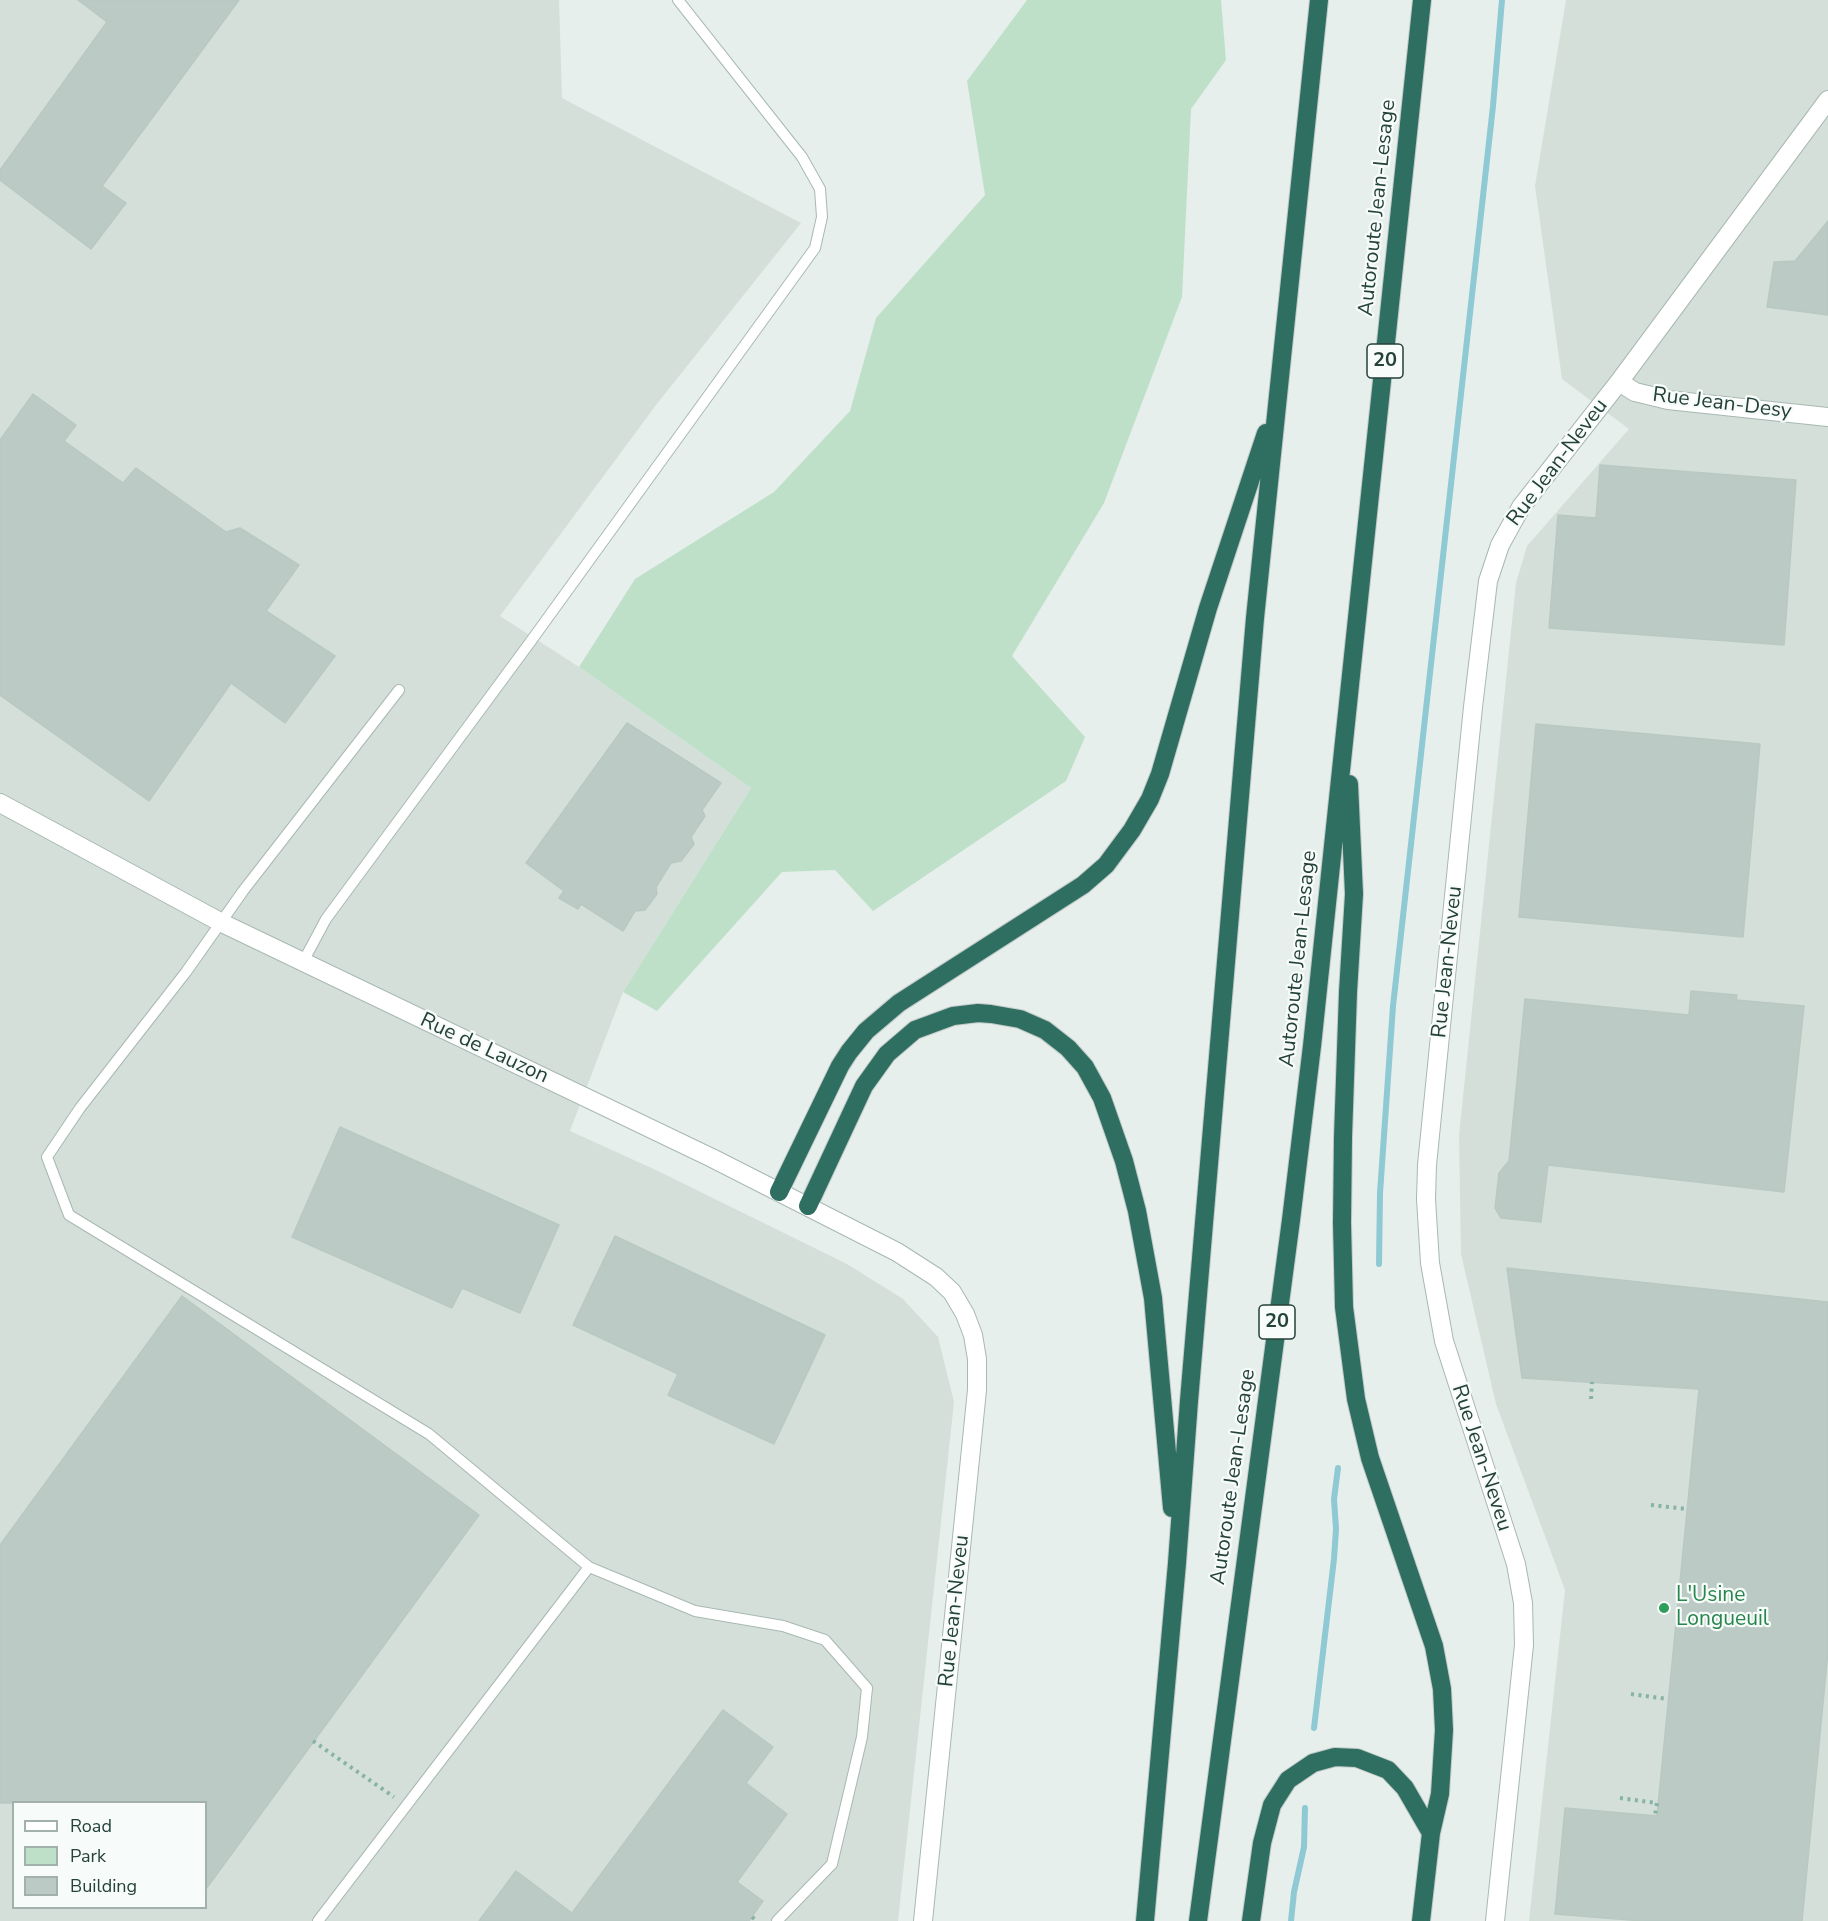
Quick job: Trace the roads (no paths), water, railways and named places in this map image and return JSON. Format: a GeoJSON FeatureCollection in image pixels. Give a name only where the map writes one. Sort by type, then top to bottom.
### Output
{"type":"FeatureCollection","features":[{"type":"Feature","properties":{"kind":"highway","name":"Autoroute Jean-Lesage"},"geometry":{"type":"LineString","coordinates":[[1145,1921],[1255,618],[1319,0]]}},
{"type":"Feature","properties":{"kind":"highway","name":"Autoroute Jean-Lesage"},"geometry":{"type":"LineString","coordinates":[[1198,1921],[1291,1220],[1317,1004],[1422,0]]}},
{"type":"Feature","properties":{"kind":"highway"},"geometry":{"type":"LineString","coordinates":[[779,1192],[840,1066],[866,1031],[899,1003],[1083,885],[1110,860],[1132,831],[1150,799],[1160,774],[1208,608],[1277,400]]}},
{"type":"Feature","properties":{"kind":"highway"},"geometry":{"type":"LineString","coordinates":[[1347,721],[1354,894],[1344,1104],[1342,1223],[1344,1307],[1356,1399],[1368,1452],[1434,1646],[1442,1689],[1445,1718],[1443,1770],[1431,1833],[1420,1921]]}},
{"type":"Feature","properties":{"kind":"highway"},"geometry":{"type":"LineString","coordinates":[[808,1206],[864,1086],[887,1053],[915,1030],[953,1016],[991,1014],[1020,1019],[1045,1030],[1068,1048],[1085,1067],[1102,1098],[1124,1161],[1137,1211],[1153,1298],[1177,1563]]}},
{"type":"Feature","properties":{"kind":"highway"},"geometry":{"type":"LineString","coordinates":[[1251,1921],[1260,1849],[1268,1816],[1282,1787],[1303,1768],[1335,1757],[1357,1758],[1388,1770],[1405,1788],[1431,1833]]}},
{"type":"Feature","properties":{"kind":"street","name":"Rue Jean-Neveu"},"geometry":{"type":"LineString","coordinates":[[1495,1921],[1524,1645],[1524,1609],[1516,1564],[1442,1332],[1428,1248],[1426,1207],[1427,1165],[1480,639],[1491,570],[1506,533],[1521,507],[1619,382],[1828,100]]}},
{"type":"Feature","properties":{"kind":"street","name":"Rue Jean-Desy"},"geometry":{"type":"LineString","coordinates":[[1619,382],[1635,392],[1668,400],[1828,417]]}},
{"type":"Feature","properties":{"kind":"street","name":"Rue de Lauzon"},"geometry":{"type":"LineString","coordinates":[[0,803],[222,923],[808,1206],[919,1265],[936,1277],[960,1303]]}},
{"type":"Feature","properties":{"kind":"street","name":"Rue Jean-Neveu"},"geometry":{"type":"LineString","coordinates":[[922,1921],[977,1390],[976,1348],[960,1303]]}},
{"type":"Feature","properties":{"kind":"lane"},"geometry":{"type":"LineString","coordinates":[[303,962],[326,919],[531,642],[814,248],[822,218],[820,189],[802,157],[678,0]]}},
{"type":"Feature","properties":{"kind":"lane"},"geometry":{"type":"LineString","coordinates":[[399,690],[243,891],[186,972],[80,1108],[47,1157],[69,1215],[429,1434],[589,1567],[695,1611],[783,1626],[825,1640],[867,1688],[862,1737],[832,1864],[777,1921]]}},
{"type":"Feature","properties":{"kind":"lane"},"geometry":{"type":"LineString","coordinates":[[318,1921],[589,1567]]}},
{"type":"Feature","properties":{"kind":"waterway"},"geometry":{"type":"LineString","coordinates":[[1379,1264],[1380,1193],[1393,1006],[1493,106],[1502,0]]}},
{"type":"Feature","properties":{"kind":"waterway"},"geometry":{"type":"LineString","coordinates":[[1314,1728],[1334,1559],[1336,1529],[1334,1499],[1338,1468]]}},
{"type":"Feature","properties":{"kind":"waterway"},"geometry":{"type":"LineString","coordinates":[[1291,1921],[1294,1892],[1304,1847],[1305,1808]]}},
{"type":"Feature","properties":{"kind":"place","name":"L'Usine Longueuil"},"geometry":{"type":"Point","coordinates":[1664,1608]}}]}
